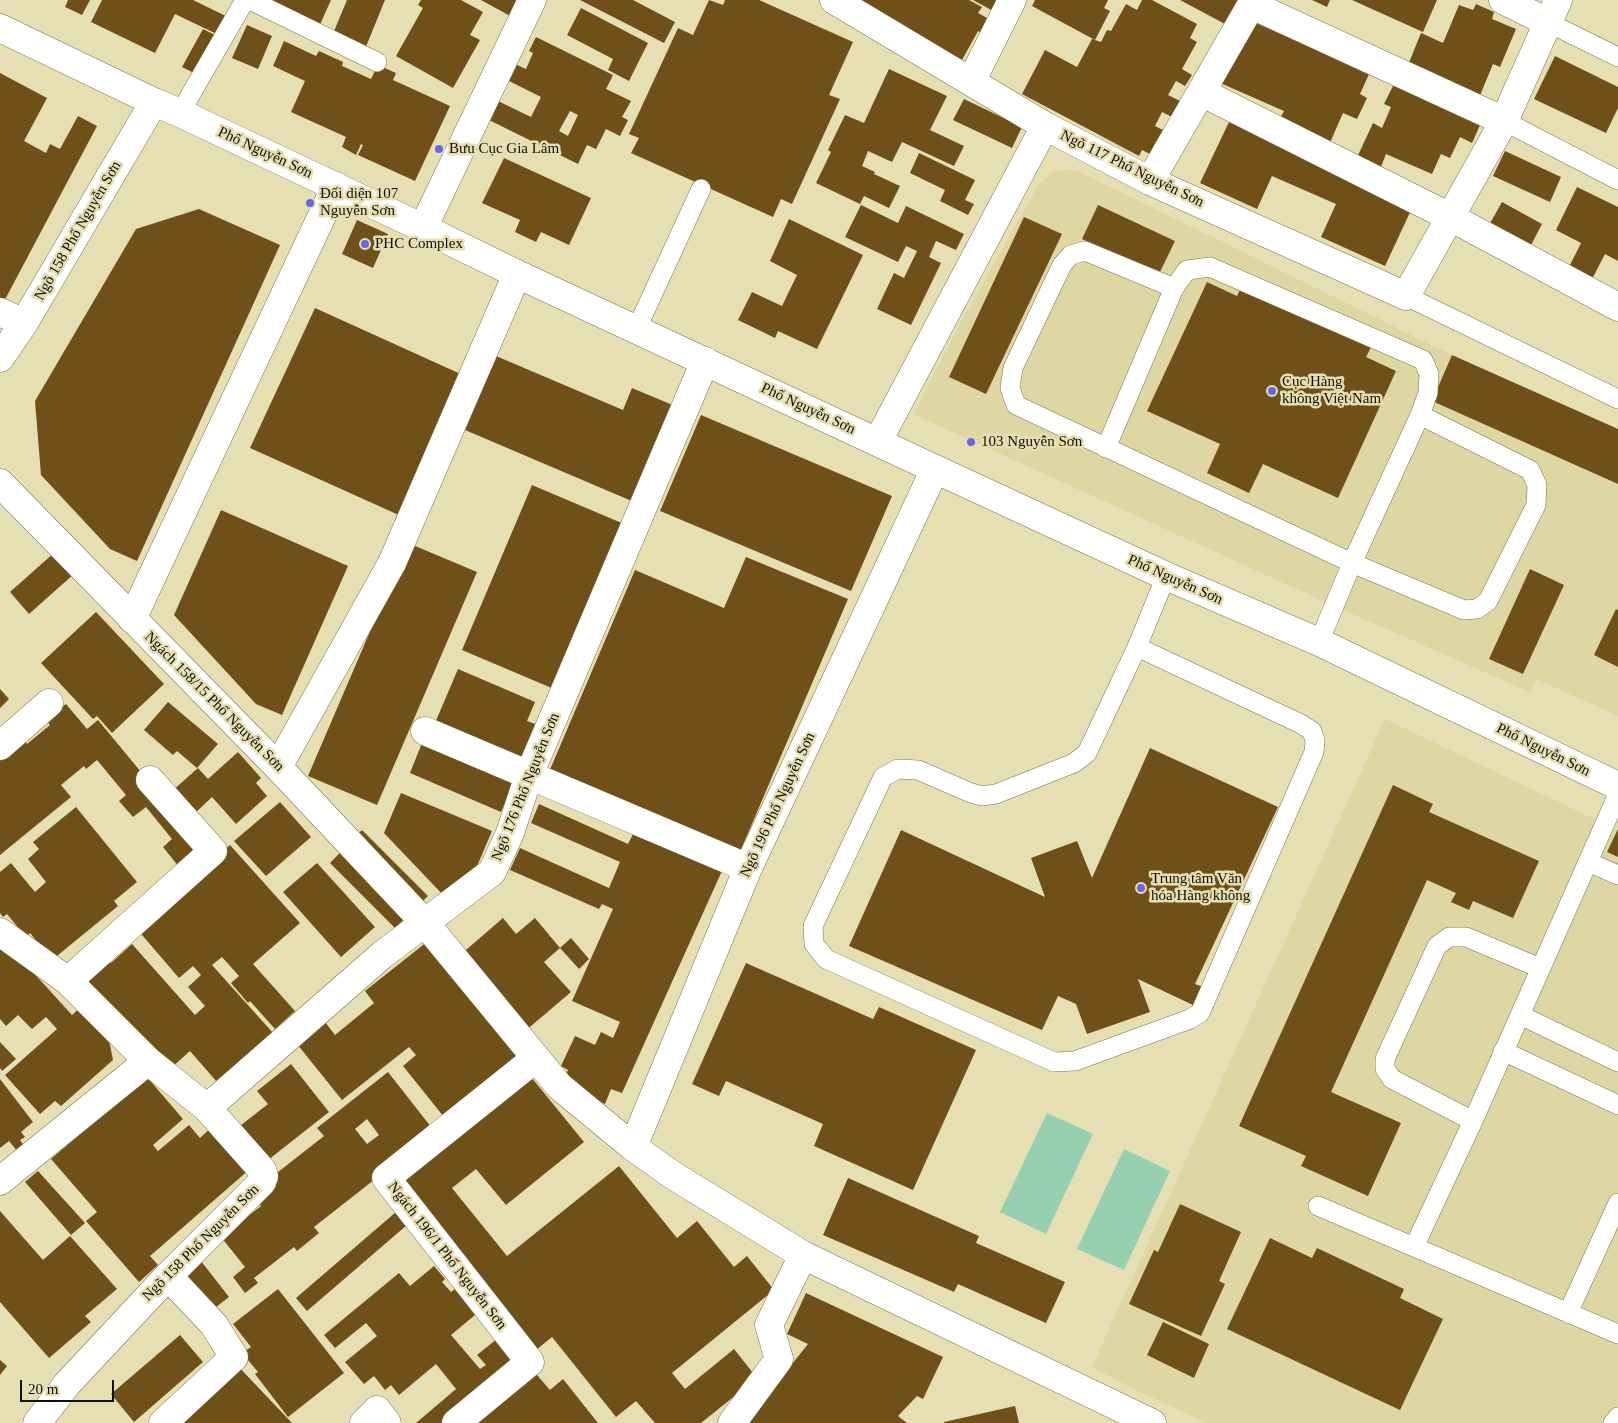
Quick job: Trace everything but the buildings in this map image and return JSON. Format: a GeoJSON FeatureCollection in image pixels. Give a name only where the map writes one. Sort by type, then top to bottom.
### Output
{"type":"FeatureCollection","features":[{"type":"Feature","properties":{"kind":"street"},"geometry":{"type":"LineString","coordinates":[[423,228],[532,0]]}},
{"type":"Feature","properties":{"kind":"street"},"geometry":{"type":"LineString","coordinates":[[834,0],[1045,126]]}},
{"type":"Feature","properties":{"kind":"street"},"geometry":{"type":"LineString","coordinates":[[971,82],[1012,0]]}},
{"type":"Feature","properties":{"kind":"street"},"geometry":{"type":"LineString","coordinates":[[1406,296],[1504,121],[1553,11],[1503,0]]}},
{"type":"Feature","properties":{"kind":"street"},"geometry":{"type":"LineString","coordinates":[[1150,181],[1253,2],[1504,121]]}},
{"type":"Feature","properties":{"kind":"street","name":"Phố Nguyễn Sơn"},"geometry":{"type":"LineString","coordinates":[[0,28],[336,186],[517,274],[935,469],[1166,576],[1319,642],[1618,786]]}},
{"type":"Feature","properties":{"kind":"street"},"geometry":{"type":"LineString","coordinates":[[1201,92],[1450,216],[1618,307]]}},
{"type":"Feature","properties":{"kind":"street","name":"Ngõ 158 Phố Nguyễn Sơn"},"geometry":{"type":"LineString","coordinates":[[0,358],[24,323],[154,102]]}},
{"type":"Feature","properties":{"kind":"street","name":"Ngõ 117 Phố Nguyễn Sơn"},"geometry":{"type":"LineString","coordinates":[[878,441],[1045,126],[1150,181],[1406,296]]}},
{"type":"Feature","properties":{"kind":"street"},"geometry":{"type":"LineString","coordinates":[[132,619],[336,186]]}},
{"type":"Feature","properties":{"kind":"street"},"geometry":{"type":"LineString","coordinates":[[278,767],[392,563],[517,274]]}},
{"type":"Feature","properties":{"kind":"street"},"geometry":{"type":"LineString","coordinates":[[0,312],[24,323]]}},
{"type":"Feature","properties":{"kind":"street","name":"Ngõ 176 Phố Nguyễn Sơn"},"geometry":{"type":"LineString","coordinates":[[207,1108],[382,955],[492,872],[510,833],[530,776],[705,361]]}},
{"type":"Feature","properties":{"kind":"street","name":"Ngõ 196 Phố Nguyễn Sơn"},"geometry":{"type":"LineString","coordinates":[[634,1147],[748,868],[935,469]]}},
{"type":"Feature","properties":{"kind":"street","name":"Ngách 158/15 Phố Nguyễn Sơn"},"geometry":{"type":"LineString","coordinates":[[0,483],[278,767],[425,923],[559,1086],[634,1147],[674,1176],[803,1256],[1152,1423]]}},
{"type":"Feature","properties":{"kind":"street"},"geometry":{"type":"LineString","coordinates":[[0,746],[49,703]]}},
{"type":"Feature","properties":{"kind":"street"},"geometry":{"type":"LineString","coordinates":[[425,731],[748,868]]}},
{"type":"Feature","properties":{"kind":"street"},"geometry":{"type":"LineString","coordinates":[[68,981],[213,851],[150,780]]}},
{"type":"Feature","properties":{"kind":"street","name":"Ngõ 158 Phố Nguyễn Sơn"},"geometry":{"type":"LineString","coordinates":[[0,932],[68,981],[148,1060],[207,1108],[262,1170],[264,1176],[262,1182],[168,1276],[67,1384],[37,1423]]}},
{"type":"Feature","properties":{"kind":"street","name":"Ngách 196/1 Phố Nguyễn Sơn"},"geometry":{"type":"LineString","coordinates":[[456,1423],[530,1362],[386,1178],[536,1058]]}},
{"type":"Feature","properties":{"kind":"street"},"geometry":{"type":"LineString","coordinates":[[0,1181],[148,1060]]}},
{"type":"Feature","properties":{"kind":"street"},"geometry":{"type":"LineString","coordinates":[[732,1423],[779,1360],[769,1325],[803,1256]]}},
{"type":"Feature","properties":{"kind":"street"},"geometry":{"type":"LineString","coordinates":[[163,1423],[234,1357],[214,1325],[168,1276]]}},
{"type":"Feature","properties":{"kind":"street"},"geometry":{"type":"LineString","coordinates":[[364,1423],[377,1410],[387,1423]]}},
{"type":"Feature","properties":{"kind":"lane"},"geometry":{"type":"LineString","coordinates":[[180,113],[244,0]]}},
{"type":"Feature","properties":{"kind":"lane"},"geometry":{"type":"LineString","coordinates":[[250,0],[376,62]]}},
{"type":"Feature","properties":{"kind":"lane"},"geometry":{"type":"LineString","coordinates":[[1553,11],[1618,57]]}},
{"type":"Feature","properties":{"kind":"lane"},"geometry":{"type":"LineString","coordinates":[[1504,121],[1618,180]]}},
{"type":"Feature","properties":{"kind":"lane"},"geometry":{"type":"LineString","coordinates":[[636,328],[701,189]]}},
{"type":"Feature","properties":{"kind":"lane"},"geometry":{"type":"LineString","coordinates":[[1174,288],[1085,250],[1071,255],[1062,265],[1013,368],[1010,388],[1016,405],[1352,563],[1464,610],[1477,609],[1488,602],[1536,506],[1537,485],[1530,470],[1420,415]]}},
{"type":"Feature","properties":{"kind":"lane"},"geometry":{"type":"LineString","coordinates":[[1106,448],[1174,288],[1187,270],[1210,267],[1423,360],[1429,374],[1428,393],[1420,415],[1352,563],[1319,642]]}},
{"type":"Feature","properties":{"kind":"lane"},"geometry":{"type":"LineString","coordinates":[[1406,296],[1618,399]]}},
{"type":"Feature","properties":{"kind":"lane"},"geometry":{"type":"LineString","coordinates":[[1137,647],[1299,723],[1312,730],[1315,741],[1314,752],[1200,1013],[1190,1020],[1075,1061],[1054,1062],[826,958],[814,944],[813,926],[883,777],[898,769],[918,770],[982,796],[996,794],[1074,763],[1087,753],[1137,647],[1166,576]]}},
{"type":"Feature","properties":{"kind":"lane"},"geometry":{"type":"LineString","coordinates":[[1414,1247],[1473,1120],[1618,794]]}},
{"type":"Feature","properties":{"kind":"lane"},"geometry":{"type":"LineString","coordinates":[[1588,862],[1618,875]]}},
{"type":"Feature","properties":{"kind":"lane"},"geometry":{"type":"LineString","coordinates":[[1473,1120],[1392,1079],[1385,1069],[1385,1059],[1437,946],[1449,937],[1466,937],[1540,968]]}},
{"type":"Feature","properties":{"kind":"lane"},"geometry":{"type":"LineString","coordinates":[[1520,1015],[1618,1062]]}},
{"type":"Feature","properties":{"kind":"lane"},"geometry":{"type":"LineString","coordinates":[[1503,1050],[1618,1105]]}},
{"type":"Feature","properties":{"kind":"lane"},"geometry":{"type":"LineString","coordinates":[[1568,1313],[1618,1203]]}},
{"type":"Feature","properties":{"kind":"lane"},"geometry":{"type":"LineString","coordinates":[[1318,1206],[1618,1334]]}},
{"type":"Feature","properties":{"kind":"lane"},"geometry":{"type":"LineString","coordinates":[[1612,1423],[1618,1417]]}},
{"type":"Feature","properties":{"kind":"shaded area"},"geometry":{"type":"Polygon","coordinates":[[[1066,169],[1080,172],[1452,355],[1618,429],[1618,716],[1536,679],[1530,692],[1334,606],[913,414],[962,320],[1039,184],[1051,173],[1066,169]]]}},
{"type":"Feature","properties":{"kind":"shaded area"},"geometry":{"type":"Polygon","coordinates":[[[1385,719],[1618,829],[1618,1423],[1207,1423],[1092,1367],[1385,719]]]}},
{"type":"Feature","properties":{"kind":"green space"},"geometry":{"type":"Polygon","coordinates":[[[1047,1113],[1093,1134],[1046,1234],[1000,1212],[1047,1113]]]}},
{"type":"Feature","properties":{"kind":"green space"},"geometry":{"type":"Polygon","coordinates":[[[1124,1149],[1170,1171],[1124,1270],[1077,1249],[1124,1149]]]}},
{"type":"Feature","properties":{"kind":"place","name":"Bưu Cục Gia Lâm"},"geometry":{"type":"Point","coordinates":[439,149]}},
{"type":"Feature","properties":{"kind":"place","name":"Đối diện 107 Nguyễn Sơn"},"geometry":{"type":"Point","coordinates":[310,203]}},
{"type":"Feature","properties":{"kind":"place","name":"PHC Complex"},"geometry":{"type":"Point","coordinates":[365,244]}},
{"type":"Feature","properties":{"kind":"place","name":"Cục Hàng không Việt Nam"},"geometry":{"type":"Point","coordinates":[1272,391]}},
{"type":"Feature","properties":{"kind":"place","name":"103 Nguyễn Sơn"},"geometry":{"type":"Point","coordinates":[971,442]}},
{"type":"Feature","properties":{"kind":"place","name":"Trung tâm Văn hóa Hàng không"},"geometry":{"type":"Point","coordinates":[1141,888]}}]}
